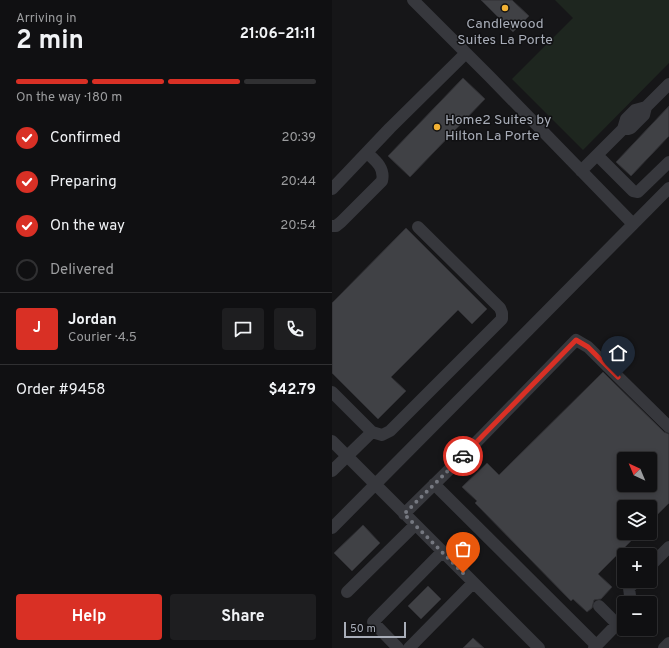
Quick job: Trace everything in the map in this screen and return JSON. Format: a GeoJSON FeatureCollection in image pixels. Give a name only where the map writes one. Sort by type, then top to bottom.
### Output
{"type":"FeatureCollection","features":[{"type":"Feature","properties":{"kind":"street"},"geometry":{"type":"LineString","coordinates":[[413,0],[633,224]]}},
{"type":"Feature","properties":{"kind":"street"},"geometry":{"type":"LineString","coordinates":[[332,189],[390,128],[466,53]]}},
{"type":"Feature","properties":{"kind":"street"},"geometry":{"type":"LineString","coordinates":[[581,171],[623,129],[626,119],[635,110],[646,107],[669,84]]}},
{"type":"Feature","properties":{"kind":"street"},"geometry":{"type":"LineString","coordinates":[[332,226],[336,226],[341,222],[382,181],[383,175],[379,164],[367,153]]}},
{"type":"Feature","properties":{"kind":"street"},"geometry":{"type":"LineString","coordinates":[[597,155],[633,190],[638,192],[669,162]]}},
{"type":"Feature","properties":{"kind":"street"},"geometry":{"type":"LineString","coordinates":[[332,528],[669,188]]}},
{"type":"Feature","properties":{"kind":"street"},"geometry":{"type":"LineString","coordinates":[[332,392],[372,432],[382,435],[390,432],[502,318],[500,308],[418,227]]}},
{"type":"Feature","properties":{"kind":"street"},"geometry":{"type":"LineString","coordinates":[[404,514],[576,340],[588,347],[669,427]]}},
{"type":"Feature","properties":{"kind":"street"},"geometry":{"type":"LineString","coordinates":[[332,471],[372,432]]}},
{"type":"Feature","properties":{"kind":"street"},"geometry":{"type":"LineString","coordinates":[[332,441],[374,485],[474,583],[534,647]]}},
{"type":"Feature","properties":{"kind":"street"},"geometry":{"type":"LineString","coordinates":[[434,484],[596,647],[617,625]]}},
{"type":"Feature","properties":{"kind":"street"},"geometry":{"type":"LineString","coordinates":[[347,592],[415,525]]}},
{"type":"Feature","properties":{"kind":"street"},"geometry":{"type":"LineString","coordinates":[[657,559],[669,547]]}},
{"type":"Feature","properties":{"kind":"street"},"geometry":{"type":"LineString","coordinates":[[398,648],[373,622],[442,552]]}},
{"type":"Feature","properties":{"kind":"street"},"geometry":{"type":"LineString","coordinates":[[409,648],[474,583]]}},
{"type":"Feature","properties":{"kind":"street"},"geometry":{"type":"LineString","coordinates":[[599,606],[617,618]]}},
{"type":"Feature","properties":{"kind":"street"},"geometry":{"type":"LineString","coordinates":[[664,648],[669,643]]}},
{"type":"Feature","properties":{"kind":"shaded area"},"geometry":{"type":"Polygon","coordinates":[[[555,0],[669,0],[669,63],[583,150],[512,79],[573,18],[555,0]]]}},
{"type":"Feature","properties":{"kind":"building","name":"Candlewood Suites La Porte"},"geometry":{"type":"Polygon","coordinates":[[[481,0],[512,0],[529,16],[513,32],[481,0]]]}},
{"type":"Feature","properties":{"kind":"building","name":"Home2 Suites by Hilton La Porte"},"geometry":{"type":"Polygon","coordinates":[[[463,78],[485,99],[410,177],[388,156],[463,78]]]}},
{"type":"Feature","properties":{"kind":"building"},"geometry":{"type":"Polygon","coordinates":[[[669,106],[669,136],[631,176],[616,162],[669,106]]]}},
{"type":"Feature","properties":{"kind":"building"},"geometry":{"type":"Polygon","coordinates":[[[406,228],[487,309],[472,324],[458,310],[391,377],[406,391],[378,419],[332,373],[332,303],[406,228]]]}},
{"type":"Feature","properties":{"kind":"building"},"geometry":{"type":"Polygon","coordinates":[[[603,372],[664,432],[669,434],[669,503],[657,515],[657,500],[617,500],[617,540],[632,540],[624,548],[617,548],[617,555],[598,574],[612,587],[601,599],[594,600],[592,608],[587,612],[573,599],[571,601],[475,503],[477,501],[462,487],[487,463],[499,475],[603,372]]]}},
{"type":"Feature","properties":{"kind":"building"},"geometry":{"type":"Polygon","coordinates":[[[363,525],[380,543],[352,571],[334,553],[363,525]]]}},
{"type":"Feature","properties":{"kind":"building"},"geometry":{"type":"Polygon","coordinates":[[[428,586],[441,599],[421,619],[408,606],[428,586]]]}},
{"type":"Feature","properties":{"kind":"building"},"geometry":{"type":"Polygon","coordinates":[[[473,638],[484,648],[463,648],[473,638]]]}},
{"type":"Feature","properties":{"kind":"way so far"},"geometry":{"type":"LineString","coordinates":[[463,456],[404,514],[463,573]]}},
{"type":"Feature","properties":{"kind":"place","name":"Candlewood Suites La Porte"},"geometry":{"type":"Point","coordinates":[505,8]}},
{"type":"Feature","properties":{"kind":"place","name":"Home2 Suites by Hilton La Porte"},"geometry":{"type":"Point","coordinates":[437,127]}},
{"type":"Feature","properties":{"kind":"route"},"geometry":{"type":"LineString","coordinates":[[463,456],[576,340],[588,347],[618,377]]}}]}
